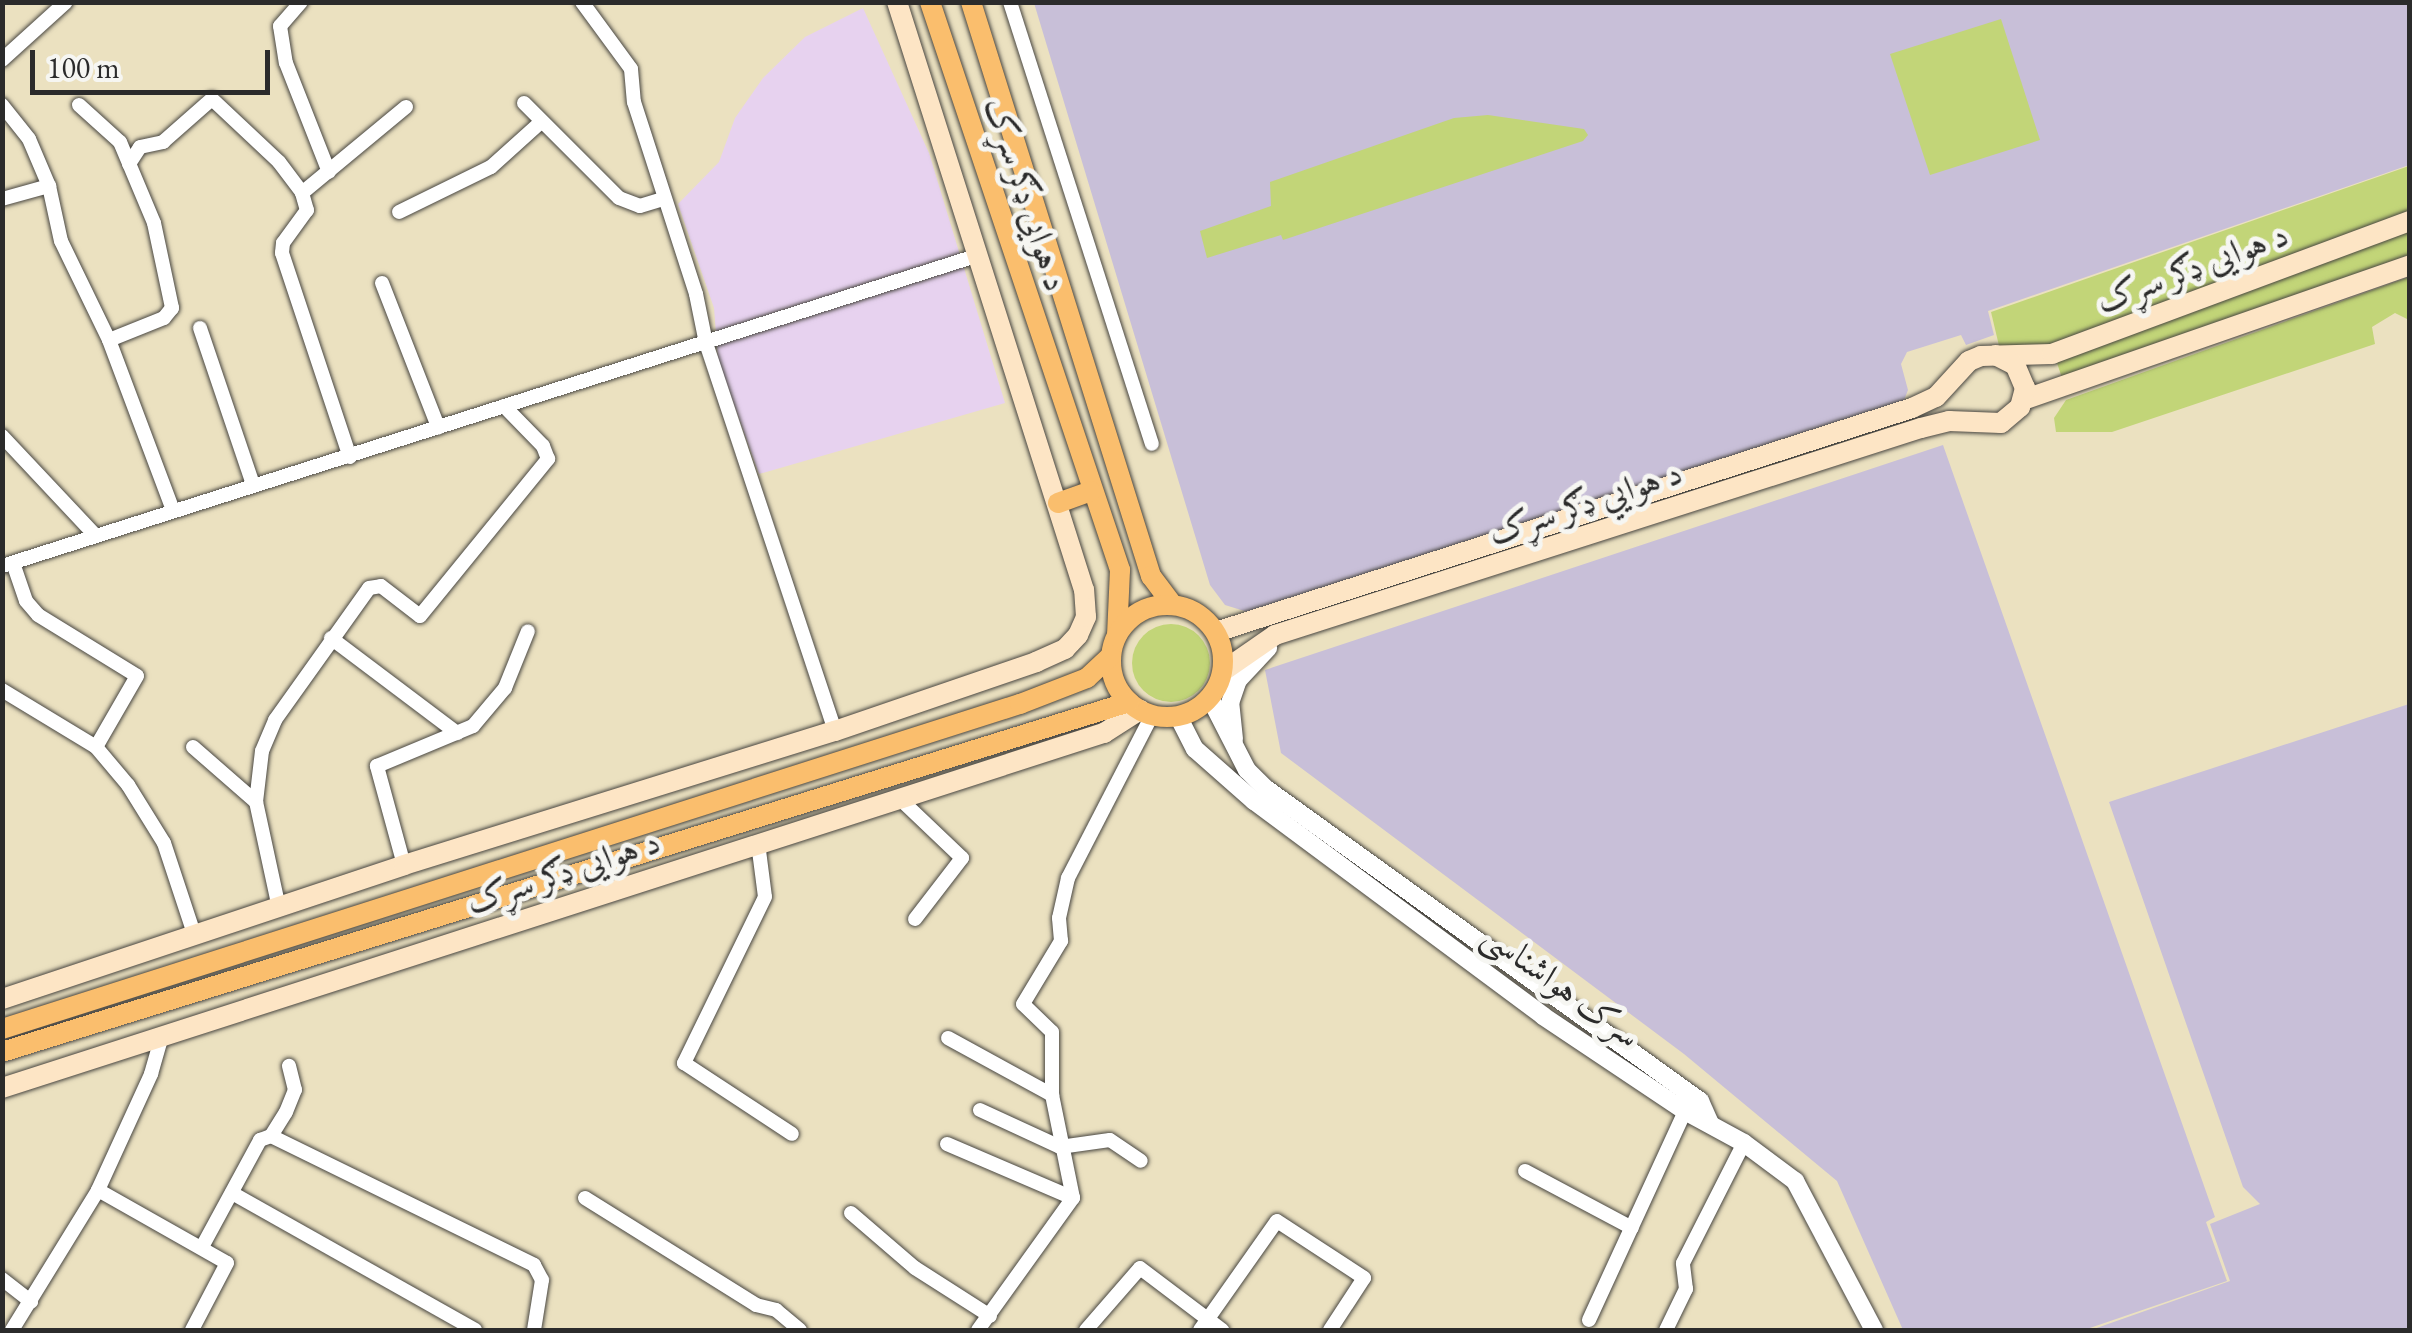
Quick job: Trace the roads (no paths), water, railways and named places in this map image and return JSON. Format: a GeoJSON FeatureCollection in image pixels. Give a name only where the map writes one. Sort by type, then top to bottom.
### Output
{"type":"FeatureCollection","features":[{"type":"Feature","properties":{"kind":"main road"},"geometry":{"type":"LineString","coordinates":[[898,2],[1058,503],[1092,491]]}},
{"type":"Feature","properties":{"kind":"main road","name":"د هوایی ډګر سړک"},"geometry":{"type":"LineString","coordinates":[[930,2],[1120,570],[1114,645]]}},
{"type":"Feature","properties":{"kind":"main road","name":"د هوایی ډګر سړک"},"geometry":{"type":"LineString","coordinates":[[971,2],[1150,576],[1172,604]]}},
{"type":"Feature","properties":{"kind":"main road","name":"د هوایی ډګر سړک"},"geometry":{"type":"LineString","coordinates":[[1993,354],[2052,354],[2410,221]]}},
{"type":"Feature","properties":{"kind":"main road","name":"د هوایی ډګر سړک"},"geometry":{"type":"LineString","coordinates":[[2024,400],[2410,265]]}},
{"type":"Feature","properties":{"kind":"main road"},"geometry":{"type":"LineString","coordinates":[[1993,354],[2015,365],[2022,376],[2024,400],[2002,423],[1977,422],[1959,406],[1955,394],[1961,370],[1969,361],[1993,354]]}},
{"type":"Feature","properties":{"kind":"main road","name":"د هوايي ډګر سړک"},"geometry":{"type":"LineString","coordinates":[[1216,632],[1912,408],[1936,397],[1961,370]]}},
{"type":"Feature","properties":{"kind":"main road","name":"د هوايي ډګر سړک"},"geometry":{"type":"LineString","coordinates":[[1223,671],[1276,634],[1921,428],[1950,420],[1977,422]]}},
{"type":"Feature","properties":{"kind":"main road","name":"د هوایی ډګر سړک"},"geometry":{"type":"LineString","coordinates":[[2,1000],[404,865],[835,732],[1065,649],[1078,635],[1086,617],[1084,590],[1058,503]]}},
{"type":"Feature","properties":{"kind":"main road"},"geometry":{"type":"LineString","coordinates":[[2,1029],[1020,704],[1088,678],[1140,611],[1172,604],[1198,612],[1216,632],[1223,671],[1210,698],[1178,716],[1140,709],[2,1052]]}},
{"type":"Feature","properties":{"kind":"main road"},"geometry":{"type":"LineString","coordinates":[[1114,645],[1118,688],[1140,709]]}},
{"type":"Feature","properties":{"kind":"main road","name":"د هوایی ډګر سړک"},"geometry":{"type":"LineString","coordinates":[[2,1088],[161,1040],[198,1022],[1104,733],[1140,709]]}},
{"type":"Feature","properties":{"kind":"street"},"geometry":{"type":"LineString","coordinates":[[2,60],[66,2]]}},
{"type":"Feature","properties":{"kind":"street"},"geometry":{"type":"LineString","coordinates":[[582,2],[631,69],[634,102],[696,294],[706,343],[835,732]]}},
{"type":"Feature","properties":{"kind":"street"},"geometry":{"type":"LineString","coordinates":[[1010,2],[1152,444]]}},
{"type":"Feature","properties":{"kind":"street"},"geometry":{"type":"LineString","coordinates":[[300,3],[280,26],[286,63],[328,172]]}},
{"type":"Feature","properties":{"kind":"street"},"geometry":{"type":"LineString","coordinates":[[129,164],[140,147],[163,142],[212,99],[280,162],[302,193],[308,210],[283,244],[282,253],[350,457]]}},
{"type":"Feature","properties":{"kind":"street"},"geometry":{"type":"LineString","coordinates":[[524,103],[619,198],[640,206],[663,199]]}},
{"type":"Feature","properties":{"kind":"street"},"geometry":{"type":"LineString","coordinates":[[2,105],[29,139],[48,186],[61,241],[108,340],[173,510]]}},
{"type":"Feature","properties":{"kind":"street"},"geometry":{"type":"LineString","coordinates":[[79,105],[120,142],[154,223],[172,308],[164,318],[108,340]]}},
{"type":"Feature","properties":{"kind":"street"},"geometry":{"type":"LineString","coordinates":[[302,193],[406,107]]}},
{"type":"Feature","properties":{"kind":"street"},"geometry":{"type":"LineString","coordinates":[[399,212],[491,167],[541,122]]}},
{"type":"Feature","properties":{"kind":"street"},"geometry":{"type":"LineString","coordinates":[[2,199],[48,186]]}},
{"type":"Feature","properties":{"kind":"street"},"geometry":{"type":"LineString","coordinates":[[96,747],[137,676],[38,615],[26,601],[8,564],[979,255]]}},
{"type":"Feature","properties":{"kind":"street"},"geometry":{"type":"LineString","coordinates":[[382,282],[438,427]]}},
{"type":"Feature","properties":{"kind":"street"},"geometry":{"type":"LineString","coordinates":[[200,328],[254,485]]}},
{"type":"Feature","properties":{"kind":"street"},"geometry":{"type":"LineString","coordinates":[[280,908],[256,802],[262,751],[275,720],[330,638],[374,585],[420,616],[548,459],[543,446],[504,406]]}},
{"type":"Feature","properties":{"kind":"street"},"geometry":{"type":"LineString","coordinates":[[2,436],[96,536]]}},
{"type":"Feature","properties":{"kind":"street"},"geometry":{"type":"LineString","coordinates":[[1235,749],[1230,703],[1253,660],[1276,641],[1350,612]]}},
{"type":"Feature","properties":{"kind":"street"},"geometry":{"type":"LineString","coordinates":[[404,865],[377,766],[472,726],[504,688],[528,631]]}},
{"type":"Feature","properties":{"kind":"street"},"geometry":{"type":"LineString","coordinates":[[330,638],[457,733]]}},
{"type":"Feature","properties":{"kind":"street"},"geometry":{"type":"LineString","coordinates":[[2,690],[96,747],[146,809],[164,843],[195,938]]}},
{"type":"Feature","properties":{"kind":"street"},"geometry":{"type":"LineString","coordinates":[[1210,698],[1235,749],[1265,788],[1700,1102],[1710,1122]]}},
{"type":"Feature","properties":{"kind":"street"},"geometry":{"type":"LineString","coordinates":[[978,1330],[1073,1198],[1072,1176],[1060,1146],[1052,1095],[1052,1032],[1023,1004],[1061,941],[1060,918],[1068,878],[1140,709]]}},
{"type":"Feature","properties":{"kind":"street","name":"سرک هواشناسی"},"geometry":{"type":"LineString","coordinates":[[1178,716],[1196,749],[1254,801],[1543,1016],[1685,1110],[1744,1143],[1795,1181],[1869,1328]]}},
{"type":"Feature","properties":{"kind":"street"},"geometry":{"type":"LineString","coordinates":[[193,747],[256,802]]}},
{"type":"Feature","properties":{"kind":"street"},"geometry":{"type":"LineString","coordinates":[[900,798],[962,858],[915,919]]}},
{"type":"Feature","properties":{"kind":"street"},"geometry":{"type":"LineString","coordinates":[[758,843],[765,897],[684,1062],[792,1134]]}},
{"type":"Feature","properties":{"kind":"street"},"geometry":{"type":"LineString","coordinates":[[948,1038],[1052,1095]]}},
{"type":"Feature","properties":{"kind":"street"},"geometry":{"type":"LineString","coordinates":[[12,1330],[98,1190],[152,1074],[161,1040]]}},
{"type":"Feature","properties":{"kind":"street"},"geometry":{"type":"LineString","coordinates":[[202,1247],[260,1140],[271,1136],[295,1090],[289,1066]]}},
{"type":"Feature","properties":{"kind":"street"},"geometry":{"type":"LineString","coordinates":[[980,1110],[1060,1146],[1110,1140],[1140,1161]]}},
{"type":"Feature","properties":{"kind":"street"},"geometry":{"type":"LineString","coordinates":[[1590,1320],[1685,1110]]}},
{"type":"Feature","properties":{"kind":"street"},"geometry":{"type":"LineString","coordinates":[[271,1136],[534,1265],[542,1280],[534,1330]]}},
{"type":"Feature","properties":{"kind":"street"},"geometry":{"type":"LineString","coordinates":[[1666,1330],[1686,1289],[1683,1262],[1744,1143]]}},
{"type":"Feature","properties":{"kind":"street"},"geometry":{"type":"LineString","coordinates":[[947,1144],[1073,1198]]}},
{"type":"Feature","properties":{"kind":"street"},"geometry":{"type":"LineString","coordinates":[[1525,1171],[1632,1228]]}},
{"type":"Feature","properties":{"kind":"street"},"geometry":{"type":"LineString","coordinates":[[98,1190],[227,1263],[196,1329]]}},
{"type":"Feature","properties":{"kind":"street"},"geometry":{"type":"LineString","coordinates":[[232,1193],[475,1330]]}},
{"type":"Feature","properties":{"kind":"street"},"geometry":{"type":"LineString","coordinates":[[586,1198],[756,1305],[776,1310],[800,1330]]}},
{"type":"Feature","properties":{"kind":"street"},"geometry":{"type":"LineString","coordinates":[[851,1213],[914,1268],[990,1316]]}},
{"type":"Feature","properties":{"kind":"street"},"geometry":{"type":"LineString","coordinates":[[1203,1325],[1277,1221],[1364,1278],[1330,1330]]}},
{"type":"Feature","properties":{"kind":"street"},"geometry":{"type":"LineString","coordinates":[[1086,1330],[1140,1268],[1203,1325],[1222,1330]]}},
{"type":"Feature","properties":{"kind":"street"},"geometry":{"type":"LineString","coordinates":[[2,1279],[31,1302]]}}]}
